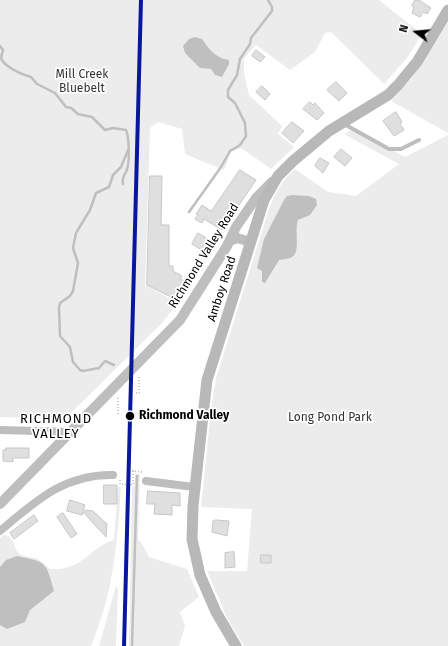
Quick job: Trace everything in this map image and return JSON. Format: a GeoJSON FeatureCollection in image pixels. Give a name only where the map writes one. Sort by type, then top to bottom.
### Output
{"type":"FeatureCollection","features":[{"type":"Feature","properties":{"kind":"main road","name":"Amboy Road"},"geometry":{"type":"LineString","coordinates":[[236,646],[216,612],[196,559],[192,522],[194,487],[207,380],[264,200],[278,176],[312,144],[388,94],[398,85],[417,62],[448,10]]}},
{"type":"Feature","properties":{"kind":"street","name":"Richmond Valley Road"},"geometry":{"type":"LineString","coordinates":[[0,504],[180,320],[193,302],[230,241],[236,227],[256,198],[278,176]]}},
{"type":"Feature","properties":{"kind":"street"},"geometry":{"type":"LineString","coordinates":[[230,241],[237,238],[251,242]]}},
{"type":"Feature","properties":{"kind":"street"},"geometry":{"type":"LineString","coordinates":[[0,430],[71,432]]}},
{"type":"Feature","properties":{"kind":"street"},"geometry":{"type":"LineString","coordinates":[[0,531],[38,500],[68,482],[85,476],[113,475]]}},
{"type":"Feature","properties":{"kind":"street"},"geometry":{"type":"LineString","coordinates":[[146,481],[194,487]]}},
{"type":"Feature","properties":{"kind":"lane"},"geometry":{"type":"LineString","coordinates":[[342,123],[390,149],[401,148],[419,140]]}},
{"type":"Feature","properties":{"kind":"path"},"geometry":{"type":"LineString","coordinates":[[136,393],[139,393],[139,376]]}},
{"type":"Feature","properties":{"kind":"path"},"geometry":{"type":"LineString","coordinates":[[118,398],[119,414]]}},
{"type":"Feature","properties":{"kind":"path"},"geometry":{"type":"LineString","coordinates":[[120,484],[133,485],[133,471],[142,472]]}},
{"type":"Feature","properties":{"kind":"green space","name":"Mill Creek Bluebelt"},"geometry":{"type":"Polygon","coordinates":[[[0,0],[379,0],[422,34],[407,58],[384,84],[331,32],[325,33],[315,52],[290,70],[256,45],[244,58],[244,73],[249,95],[282,126],[278,134],[294,147],[271,169],[241,148],[231,152],[224,170],[185,154],[182,129],[158,122],[150,128],[145,285],[178,303],[162,323],[65,419],[0,417],[0,0]]]}},
{"type":"Feature","properties":{"kind":"green space"},"geometry":{"type":"Polygon","coordinates":[[[448,20],[448,133],[391,101],[413,77],[448,20]]]}},
{"type":"Feature","properties":{"kind":"green space","name":"Long Pond Park"},"geometry":{"type":"Polygon","coordinates":[[[352,130],[405,157],[448,135],[448,646],[244,646],[227,618],[207,571],[247,571],[252,509],[201,507],[211,409],[216,378],[269,209],[276,192],[286,178],[295,169],[328,192],[356,196],[399,164],[344,134],[352,130]]]}},
{"type":"Feature","properties":{"kind":"green space"},"geometry":{"type":"Polygon","coordinates":[[[135,474],[140,474],[138,540],[141,542],[149,557],[187,569],[199,597],[180,612],[185,626],[179,646],[129,646],[132,487],[134,487],[135,474]]]}},
{"type":"Feature","properties":{"kind":"green space"},"geometry":{"type":"Polygon","coordinates":[[[118,487],[121,487],[118,529],[110,587],[99,626],[91,646],[0,646],[0,538],[3,535],[9,536],[13,541],[16,550],[21,555],[38,559],[50,569],[61,569],[78,563],[98,548],[114,540],[118,487]]]}},
{"type":"Feature","properties":{"kind":"green space"},"geometry":{"type":"Polygon","coordinates":[[[116,586],[118,590],[116,646],[99,646],[116,586]]]}},
{"type":"Feature","properties":{"kind":"shaded area"},"geometry":{"type":"Polygon","coordinates":[[[195,37],[202,39],[210,50],[216,55],[229,60],[229,64],[222,77],[215,75],[211,69],[200,68],[185,53],[183,46],[189,39],[195,37]]]}},
{"type":"Feature","properties":{"kind":"shaded area"},"geometry":{"type":"Polygon","coordinates":[[[287,196],[309,196],[316,199],[317,205],[310,215],[298,220],[297,246],[295,254],[291,258],[279,260],[265,283],[262,282],[262,271],[257,268],[264,239],[284,200],[287,196]]]}},
{"type":"Feature","properties":{"kind":"shaded area"},"geometry":{"type":"Polygon","coordinates":[[[17,556],[43,564],[49,574],[54,591],[30,610],[25,622],[7,629],[0,625],[0,567],[6,560],[17,556]]]}},
{"type":"Feature","properties":{"kind":"building"},"geometry":{"type":"Polygon","coordinates":[[[415,0],[419,0],[431,8],[427,14],[423,12],[420,17],[412,13],[414,7],[412,6],[415,0]]]}},
{"type":"Feature","properties":{"kind":"building"},"geometry":{"type":"Polygon","coordinates":[[[256,50],[265,57],[260,62],[252,56],[256,50]]]}},
{"type":"Feature","properties":{"kind":"building"},"geometry":{"type":"Polygon","coordinates":[[[336,82],[347,93],[339,101],[327,90],[336,82]]]}},
{"type":"Feature","properties":{"kind":"building"},"geometry":{"type":"Polygon","coordinates":[[[262,86],[270,94],[265,100],[256,92],[262,86]]]}},
{"type":"Feature","properties":{"kind":"building"},"geometry":{"type":"Polygon","coordinates":[[[310,102],[313,105],[315,103],[324,113],[317,120],[303,109],[310,102]]]}},
{"type":"Feature","properties":{"kind":"building"},"geometry":{"type":"Polygon","coordinates":[[[396,112],[402,122],[400,124],[404,130],[394,136],[383,121],[396,112]]]}},
{"type":"Feature","properties":{"kind":"building"},"geometry":{"type":"Polygon","coordinates":[[[292,122],[304,131],[293,143],[282,133],[292,122]]]}},
{"type":"Feature","properties":{"kind":"building"},"geometry":{"type":"Polygon","coordinates":[[[341,149],[352,158],[345,166],[334,157],[341,149]]]}},
{"type":"Feature","properties":{"kind":"building"},"geometry":{"type":"Polygon","coordinates":[[[320,158],[329,163],[323,173],[315,166],[320,158]]]}},
{"type":"Feature","properties":{"kind":"building"},"geometry":{"type":"Polygon","coordinates":[[[240,170],[256,180],[222,230],[204,219],[202,223],[195,219],[198,215],[196,214],[202,205],[211,211],[240,170]]]}},
{"type":"Feature","properties":{"kind":"building"},"geometry":{"type":"Polygon","coordinates":[[[150,176],[162,176],[161,225],[169,225],[169,266],[173,266],[173,271],[182,276],[180,279],[187,282],[175,299],[147,285],[150,176]]]}},
{"type":"Feature","properties":{"kind":"building"},"geometry":{"type":"Polygon","coordinates":[[[198,233],[216,244],[209,255],[192,244],[198,233]]]}},
{"type":"Feature","properties":{"kind":"building"},"geometry":{"type":"Polygon","coordinates":[[[6,448],[29,448],[29,458],[13,458],[13,462],[3,461],[3,450],[6,450],[6,448]]]}},
{"type":"Feature","properties":{"kind":"building"},"geometry":{"type":"Polygon","coordinates":[[[104,485],[117,485],[117,504],[104,504],[104,485]]]}},
{"type":"Feature","properties":{"kind":"building"},"geometry":{"type":"Polygon","coordinates":[[[148,491],[180,493],[180,506],[172,505],[172,515],[154,514],[155,504],[147,504],[148,491]]]}},
{"type":"Feature","properties":{"kind":"building"},"geometry":{"type":"Polygon","coordinates":[[[70,500],[85,505],[83,510],[93,511],[107,524],[106,537],[83,512],[82,515],[67,511],[70,500]]]}},
{"type":"Feature","properties":{"kind":"building"},"geometry":{"type":"Polygon","coordinates":[[[63,513],[77,534],[71,538],[57,517],[63,513]]]}},
{"type":"Feature","properties":{"kind":"building"},"geometry":{"type":"Polygon","coordinates":[[[34,515],[38,521],[14,539],[10,533],[34,515]]]}},
{"type":"Feature","properties":{"kind":"building"},"geometry":{"type":"Polygon","coordinates":[[[213,521],[229,521],[227,536],[212,532],[213,521]]]}},
{"type":"Feature","properties":{"kind":"building"},"geometry":{"type":"Polygon","coordinates":[[[234,552],[235,567],[225,568],[225,553],[234,552]]]}},
{"type":"Feature","properties":{"kind":"building"},"geometry":{"type":"Polygon","coordinates":[[[261,555],[271,555],[271,563],[261,563],[261,555]]]}},
{"type":"Feature","properties":{"kind":"waterway"},"geometry":{"type":"LineString","coordinates":[[189,212],[221,167],[230,151],[240,145],[246,136],[245,123],[235,103],[228,97],[228,90],[237,75],[240,59],[250,44],[251,38],[272,11],[272,7],[268,0]]}},
{"type":"Feature","properties":{"kind":"waterway"},"geometry":{"type":"LineString","coordinates":[[0,46],[3,50],[1,58],[6,64],[31,77],[37,84],[55,93],[66,107],[71,108],[78,114],[92,117],[105,130],[113,128],[126,130],[129,161],[123,177],[123,184]]}},
{"type":"Feature","properties":{"kind":"waterway"},"geometry":{"type":"LineString","coordinates":[[114,365],[105,361],[99,368],[83,371],[80,370],[73,362],[70,347],[60,336],[59,307],[60,303],[70,296],[73,291],[78,263],[73,248],[76,233],[90,210],[96,193],[109,187],[113,175],[121,167],[128,150]]}},
{"type":"Feature","properties":{"kind":"waterway"},"geometry":{"type":"LineString","coordinates":[[132,646],[137,476]]}},
{"type":"Feature","properties":{"kind":"transit line"},"geometry":{"type":"LineString","coordinates":[[124,646],[141,0]]}},
{"type":"Feature","properties":{"kind":"place","name":"Richmond Valley"},"geometry":{"type":"Point","coordinates":[130,416]}},
{"type":"Feature","properties":{"kind":"district","name":"RICHMOND VALLEY"},"geometry":{"type":"Point","coordinates":[56,426]}}]}
